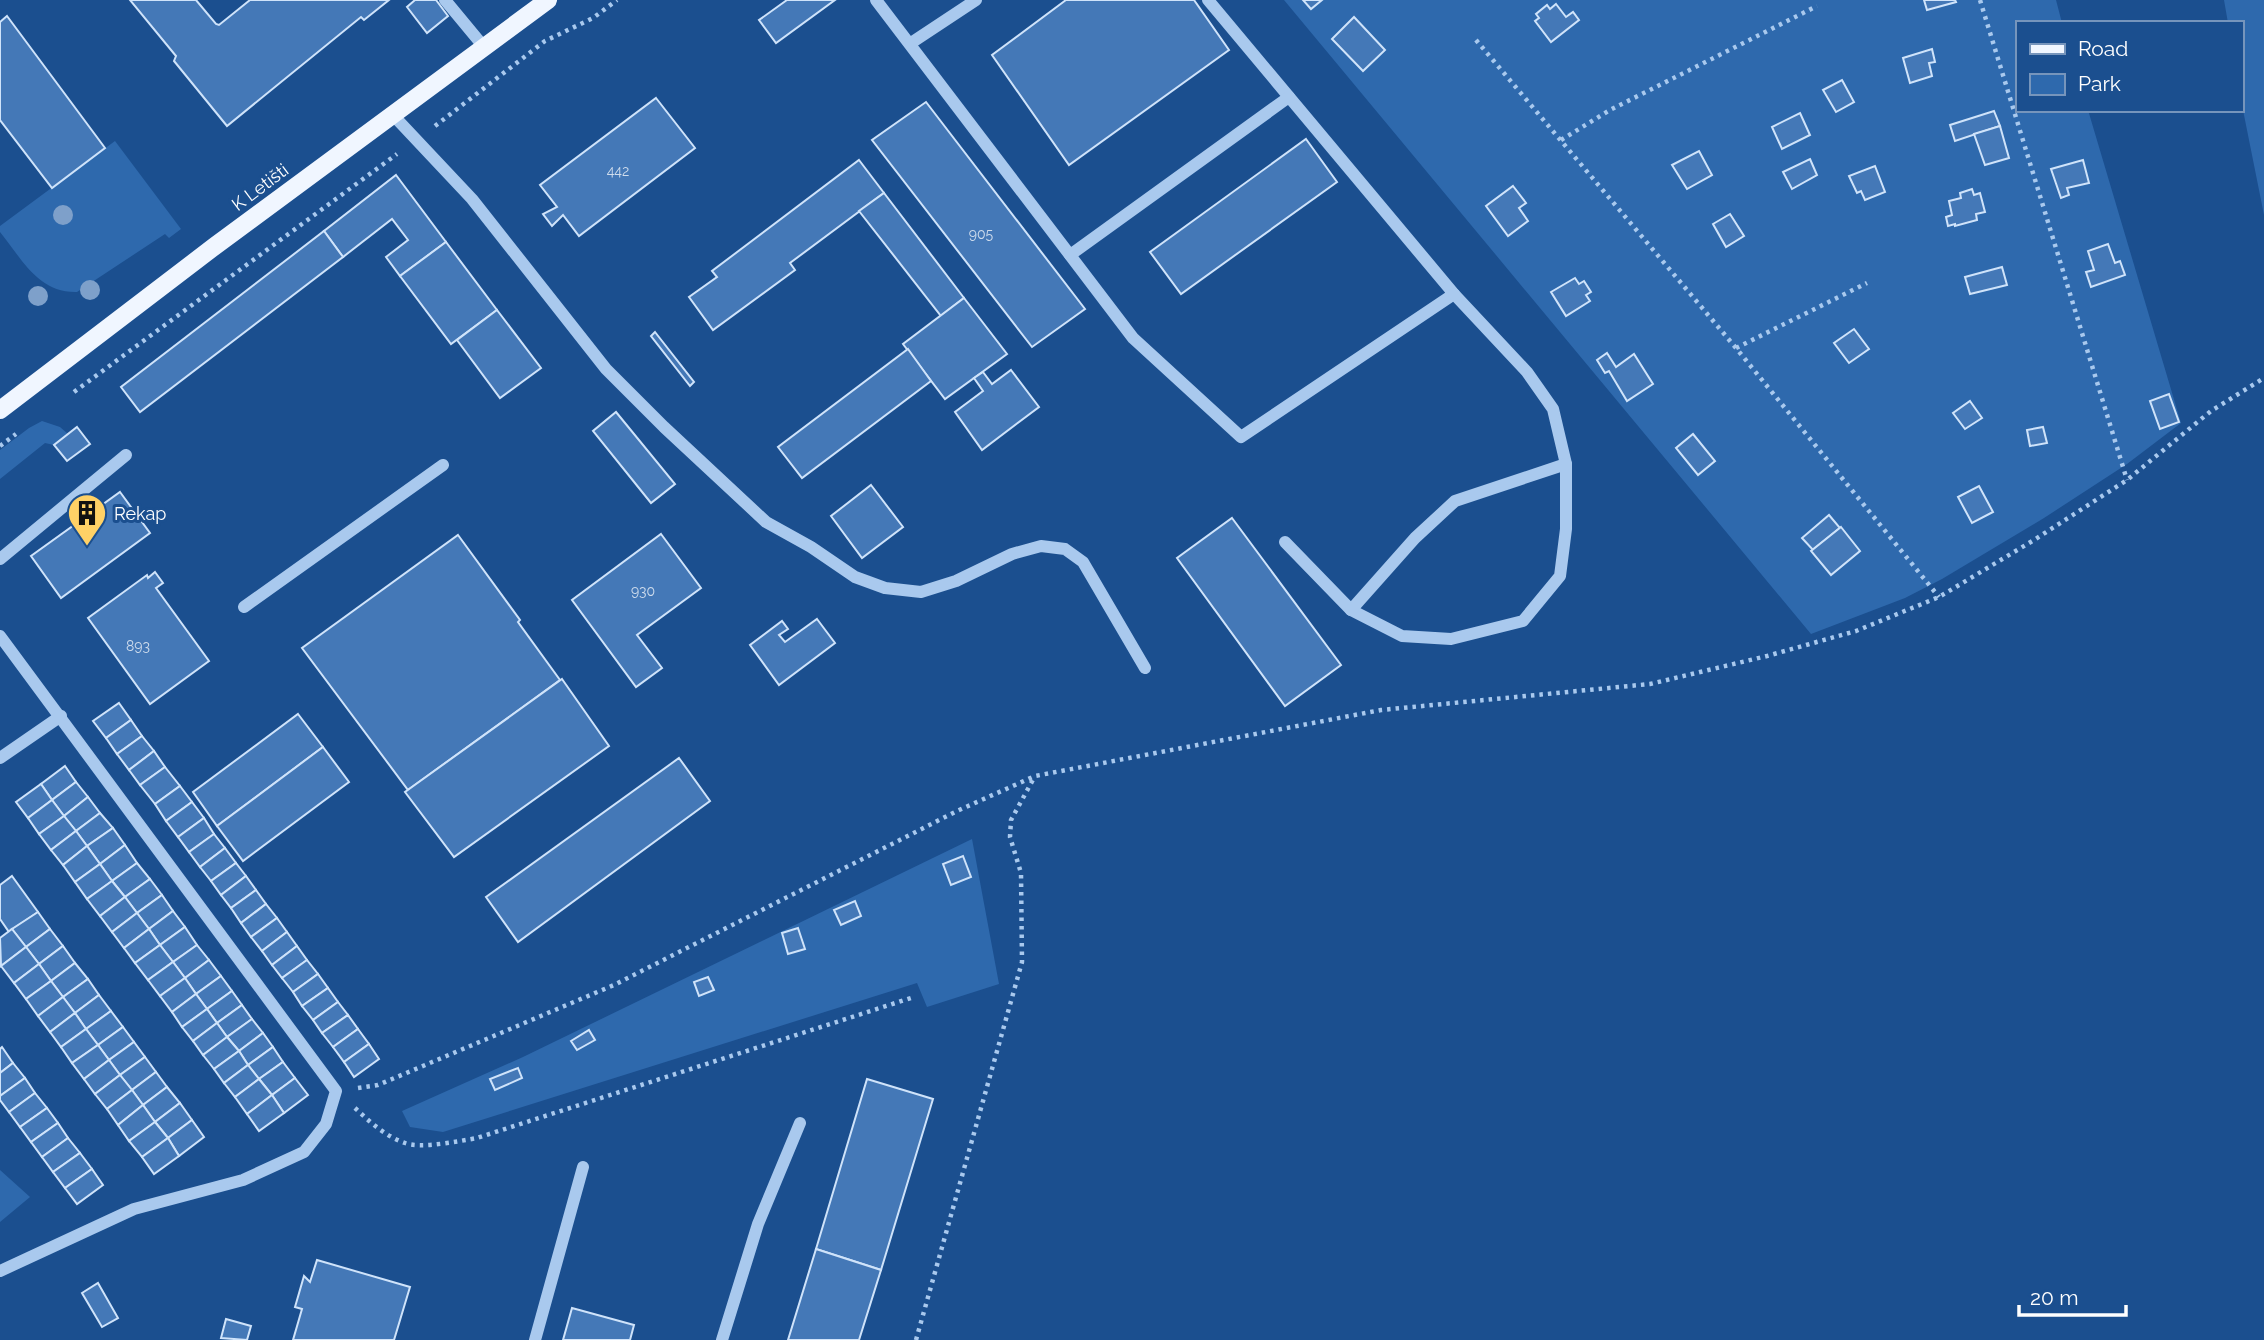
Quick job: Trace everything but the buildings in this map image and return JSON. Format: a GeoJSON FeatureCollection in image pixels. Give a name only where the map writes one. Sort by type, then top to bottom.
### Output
{"type":"FeatureCollection","features":[{"type":"Feature","properties":{"kind":"main road","name":"K Letišti"},"geometry":{"type":"LineString","coordinates":[[0,410],[548,0]]}},
{"type":"Feature","properties":{"kind":"lane"},"geometry":{"type":"LineString","coordinates":[[445,0],[484,47]]}},
{"type":"Feature","properties":{"kind":"lane"},"geometry":{"type":"LineString","coordinates":[[876,0],[1133,338],[1241,437],[1454,294]]}},
{"type":"Feature","properties":{"kind":"lane"},"geometry":{"type":"LineString","coordinates":[[911,43],[976,0]]}},
{"type":"Feature","properties":{"kind":"lane"},"geometry":{"type":"LineString","coordinates":[[1208,0],[1454,294],[1527,372],[1553,409],[1566,464],[1566,529],[1560,576],[1523,621],[1451,639],[1402,636],[1351,610],[1285,542]]}},
{"type":"Feature","properties":{"kind":"lane"},"geometry":{"type":"LineString","coordinates":[[1070,255],[1289,97]]}},
{"type":"Feature","properties":{"kind":"lane"},"geometry":{"type":"LineString","coordinates":[[393,114],[472,199],[606,369],[766,522],[811,547],[855,577],[885,588],[921,592],[956,581],[1012,554],[1041,546],[1065,549],[1083,562],[1145,668]]}},
{"type":"Feature","properties":{"kind":"lane"},"geometry":{"type":"LineString","coordinates":[[0,559],[126,456]]}},
{"type":"Feature","properties":{"kind":"lane"},"geometry":{"type":"LineString","coordinates":[[1351,610],[1415,538],[1455,501],[1566,464]]}},
{"type":"Feature","properties":{"kind":"lane"},"geometry":{"type":"LineString","coordinates":[[244,607],[443,465]]}},
{"type":"Feature","properties":{"kind":"lane"},"geometry":{"type":"LineString","coordinates":[[0,636],[336,1091],[326,1124],[304,1152],[243,1180],[134,1209],[0,1271]]}},
{"type":"Feature","properties":{"kind":"lane"},"geometry":{"type":"LineString","coordinates":[[0,758],[61,716]]}},
{"type":"Feature","properties":{"kind":"lane"},"geometry":{"type":"LineString","coordinates":[[722,1340],[758,1224],[800,1123]]}},
{"type":"Feature","properties":{"kind":"lane"},"geometry":{"type":"LineString","coordinates":[[535,1340],[583,1167]]}},
{"type":"Feature","properties":{"kind":"path"},"geometry":{"type":"LineString","coordinates":[[64,399],[417,140],[545,41],[593,18],[617,0]]}},
{"type":"Feature","properties":{"kind":"path"},"geometry":{"type":"LineString","coordinates":[[1980,0],[2127,480]]}},
{"type":"Feature","properties":{"kind":"path"},"geometry":{"type":"LineString","coordinates":[[1561,140],[1610,110],[1817,6]]}},
{"type":"Feature","properties":{"kind":"path"},"geometry":{"type":"LineString","coordinates":[[1476,40],[1737,348],[1939,597]]}},
{"type":"Feature","properties":{"kind":"path"},"geometry":{"type":"LineString","coordinates":[[1737,348],[1867,283]]}},
{"type":"Feature","properties":{"kind":"path"},"geometry":{"type":"LineString","coordinates":[[336,1091],[377,1085],[614,985],[957,811],[1035,776],[1381,710],[1650,684],[1856,631],[1939,597],[2127,480],[2211,411],[2264,378]]}},
{"type":"Feature","properties":{"kind":"path"},"geometry":{"type":"LineString","coordinates":[[0,446],[20,431]]}},
{"type":"Feature","properties":{"kind":"path"},"geometry":{"type":"LineString","coordinates":[[916,1340],[1022,961],[1021,873],[1010,837],[1010,828],[1011,820],[1035,776]]}},
{"type":"Feature","properties":{"kind":"path"},"geometry":{"type":"LineString","coordinates":[[336,1091],[376,1127],[407,1144],[450,1143],[477,1138],[914,997]]}},
{"type":"Feature","properties":{"kind":"green space"},"geometry":{"type":"Polygon","coordinates":[[[1284,0],[2056,0],[2061,21],[2016,21],[2016,112],[2089,112],[2181,423],[2127,464],[1942,579],[1905,598],[1811,634],[1284,0]]]}},
{"type":"Feature","properties":{"kind":"green space"},"geometry":{"type":"Polygon","coordinates":[[[2224,0],[2264,0],[2264,215],[2243,110],[2243,21],[2228,21],[2224,0]]]}},
{"type":"Feature","properties":{"kind":"green space"},"geometry":{"type":"Polygon","coordinates":[[[115,141],[181,229],[169,238],[165,234],[77,292],[52,287],[41,281],[24,263],[0,232],[0,226],[115,141]]]}},
{"type":"Feature","properties":{"kind":"green space"},"geometry":{"type":"Polygon","coordinates":[[[42,421],[60,427],[68,434],[54,445],[45,443],[0,479],[0,450],[42,421]]]}},
{"type":"Feature","properties":{"kind":"green space"},"geometry":{"type":"Polygon","coordinates":[[[972,839],[999,984],[927,1007],[917,983],[443,1132],[410,1127],[402,1111],[523,1057],[972,839]]]}},
{"type":"Feature","properties":{"kind":"green space"},"geometry":{"type":"Polygon","coordinates":[[[0,1170],[30,1197],[0,1222],[0,1170]]]}},
{"type":"Feature","properties":{"kind":"place","name":"Rekap"},"geometry":{"type":"Point","coordinates":[87,547]}}]}
